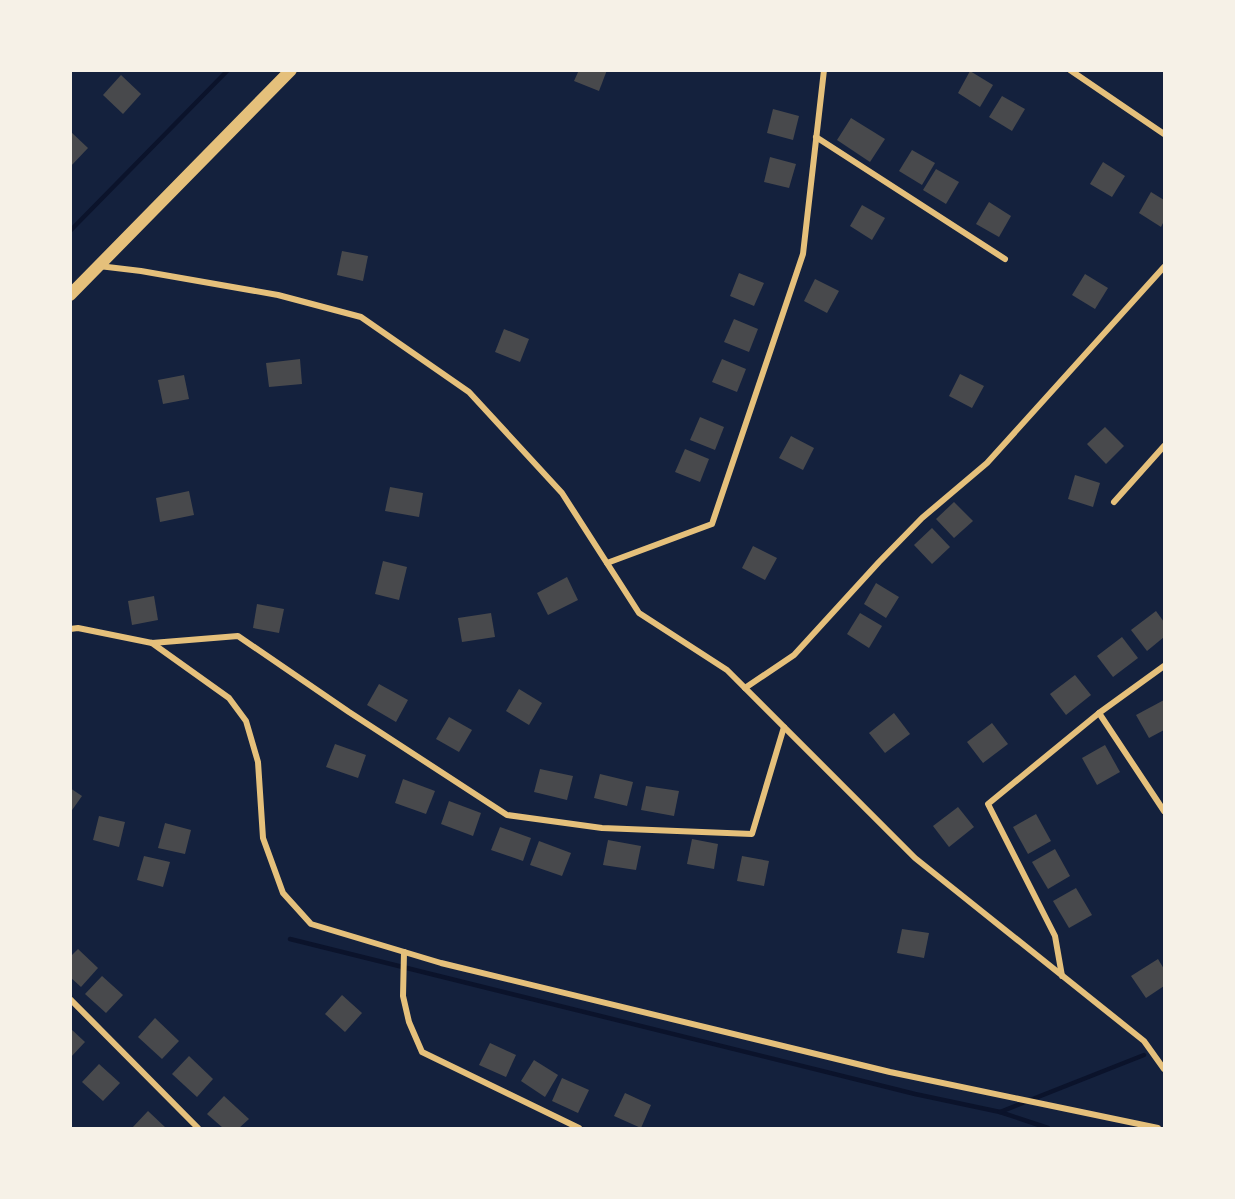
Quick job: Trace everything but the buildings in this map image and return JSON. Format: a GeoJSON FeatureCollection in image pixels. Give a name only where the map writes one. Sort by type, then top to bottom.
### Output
{"type":"FeatureCollection","features":[{"type":"Feature","properties":{"kind":"main road"},"geometry":{"type":"LineString","coordinates":[[70,296],[291,70]]}},
{"type":"Feature","properties":{"kind":"street"},"geometry":{"type":"LineString","coordinates":[[607,563],[712,524],[803,254],[824,70]]}},
{"type":"Feature","properties":{"kind":"street"},"geometry":{"type":"LineString","coordinates":[[1070,70],[1164,134]]}},
{"type":"Feature","properties":{"kind":"street"},"geometry":{"type":"LineString","coordinates":[[816,137],[1005,259]]}},
{"type":"Feature","properties":{"kind":"street"},"geometry":{"type":"LineString","coordinates":[[99,266],[278,295],[361,317],[469,392],[562,493],[639,613],[727,670],[915,858],[1144,1041],[1164,1069]]}},
{"type":"Feature","properties":{"kind":"street"},"geometry":{"type":"LineString","coordinates":[[745,688],[794,655],[922,518],[987,463],[1164,267]]}},
{"type":"Feature","properties":{"kind":"street"},"geometry":{"type":"LineString","coordinates":[[1114,502],[1164,446]]}},
{"type":"Feature","properties":{"kind":"street"},"geometry":{"type":"LineString","coordinates":[[70,629],[78,628],[152,643],[238,636],[507,815],[602,828],[752,834],[784,727]]}},
{"type":"Feature","properties":{"kind":"street"},"geometry":{"type":"LineString","coordinates":[[152,643],[229,698],[246,721],[258,762],[262,838],[283,893],[311,924],[452,966],[878,1069],[1158,1128]]}},
{"type":"Feature","properties":{"kind":"street"},"geometry":{"type":"LineString","coordinates":[[1062,976],[1054,936],[988,804],[1099,714],[1164,666]]}},
{"type":"Feature","properties":{"kind":"street"},"geometry":{"type":"LineString","coordinates":[[1099,714],[1164,811]]}},
{"type":"Feature","properties":{"kind":"street"},"geometry":{"type":"LineString","coordinates":[[404,952],[403,996],[409,1022],[422,1052],[579,1128]]}},
{"type":"Feature","properties":{"kind":"street"},"geometry":{"type":"LineString","coordinates":[[70,999],[198,1128]]}},
{"type":"Feature","properties":{"kind":"waterway"},"geometry":{"type":"LineString","coordinates":[[70,231],[228,70]]}},
{"type":"Feature","properties":{"kind":"waterway"},"geometry":{"type":"LineString","coordinates":[[290,939],[915,1094],[1000,1112],[1048,1128]]}},
{"type":"Feature","properties":{"kind":"waterway"},"geometry":{"type":"LineString","coordinates":[[1000,1112],[1144,1055]]}}]}
